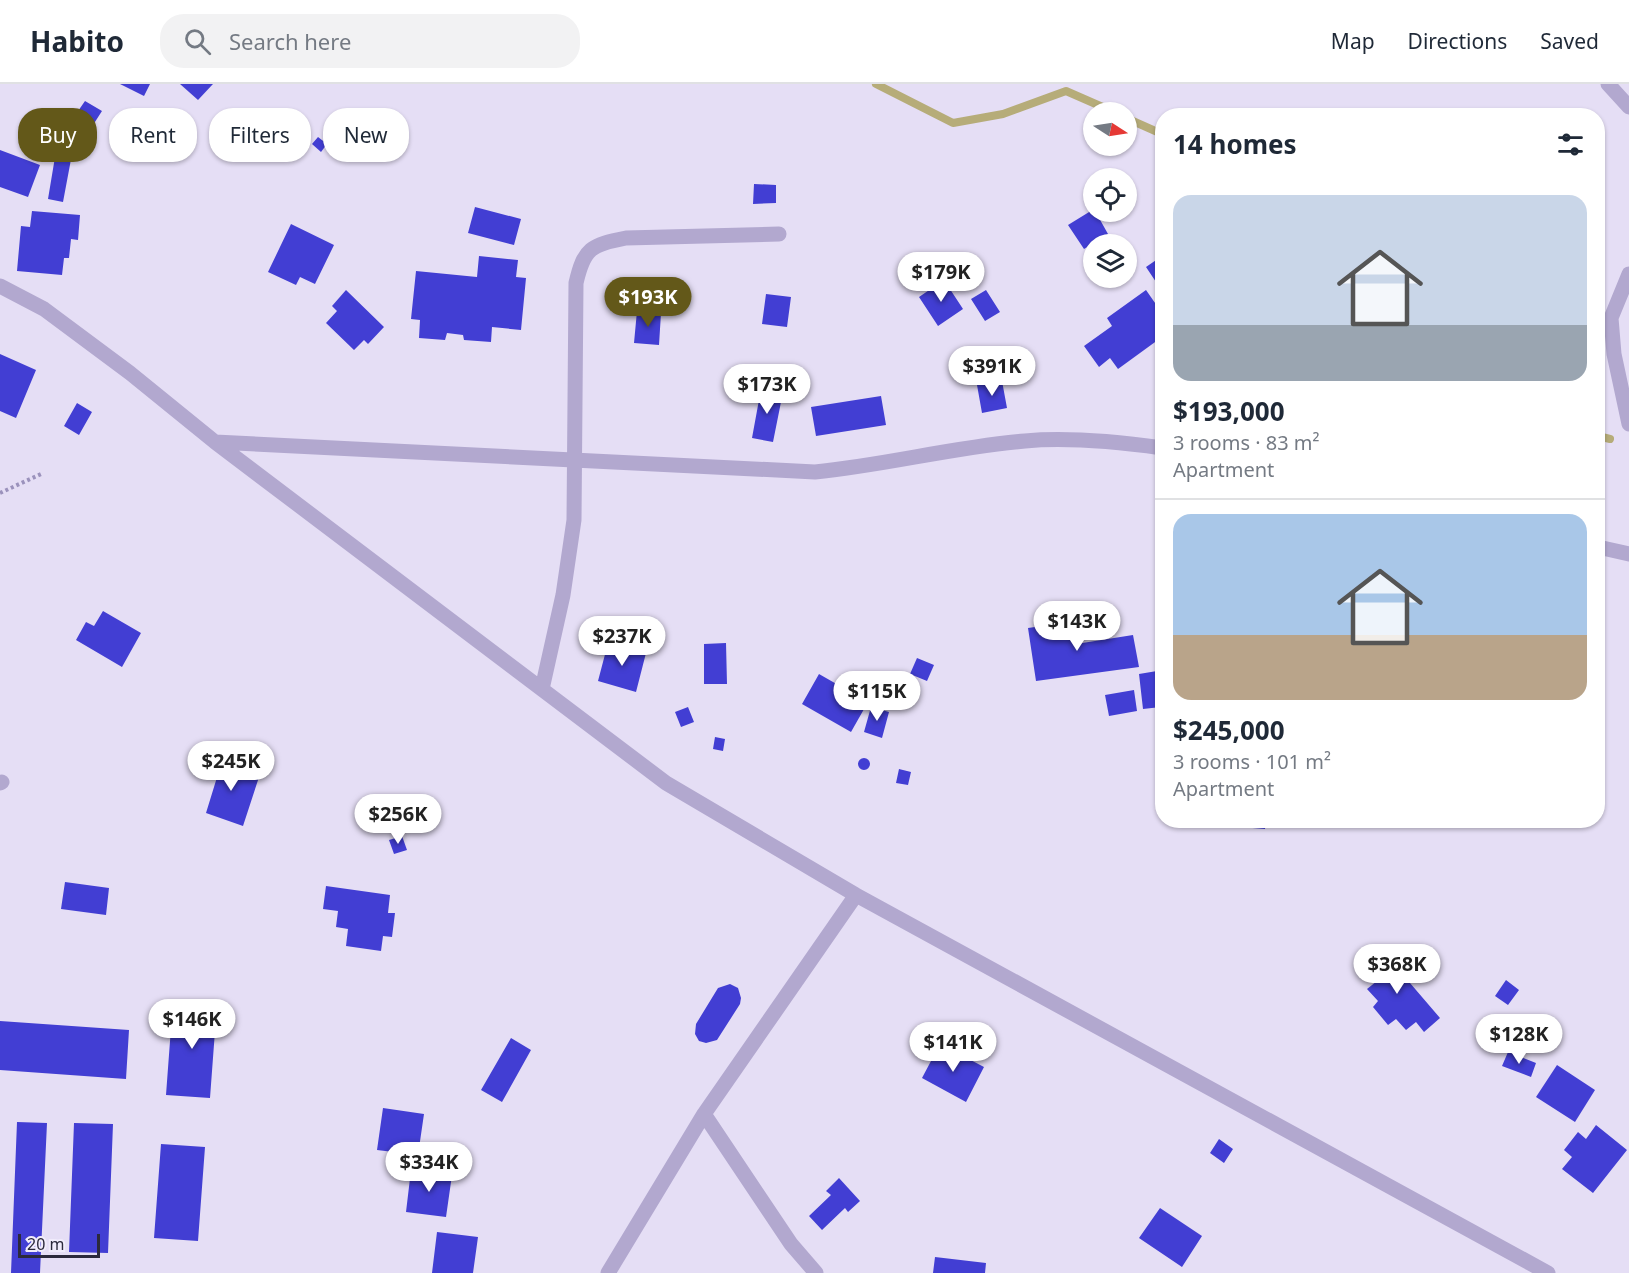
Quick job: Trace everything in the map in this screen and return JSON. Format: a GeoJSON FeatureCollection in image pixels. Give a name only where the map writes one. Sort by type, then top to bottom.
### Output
{"type":"FeatureCollection","features":[{"type":"Feature","properties":{"kind":"street"},"geometry":{"type":"LineString","coordinates":[[1608,84],[1629,107]]}},
{"type":"Feature","properties":{"kind":"street"},"geometry":{"type":"LineString","coordinates":[[542,689],[570,558],[577,458],[576,283],[581,262],[589,249],[626,238],[779,234]]}},
{"type":"Feature","properties":{"kind":"street"},"geometry":{"type":"LineString","coordinates":[[1629,274],[1611,318],[1614,354],[1629,424]]}},
{"type":"Feature","properties":{"kind":"street"},"geometry":{"type":"LineString","coordinates":[[0,286],[44,309],[130,373],[215,442],[666,783],[856,895],[1548,1273]]}},
{"type":"Feature","properties":{"kind":"street"},"geometry":{"type":"LineString","coordinates":[[215,442],[577,458],[815,472],[871,467],[1026,440],[1094,442],[1155,447]]}},
{"type":"Feature","properties":{"kind":"street"},"geometry":{"type":"LineString","coordinates":[[1605,549],[1629,554]]}},
{"type":"Feature","properties":{"kind":"street"},"geometry":{"type":"LineString","coordinates":[[608,1273],[704,1113],[856,895]]}},
{"type":"Feature","properties":{"kind":"street"},"geometry":{"type":"LineString","coordinates":[[704,1113],[791,1244],[816,1273]]}},
{"type":"Feature","properties":{"kind":"path"},"geometry":{"type":"LineString","coordinates":[[0,493],[41,474]]}},
{"type":"Feature","properties":{"kind":"building"},"geometry":{"type":"Polygon","coordinates":[[[120,84],[150,84],[144,96],[120,84]]]}},
{"type":"Feature","properties":{"kind":"building"},"geometry":{"type":"Polygon","coordinates":[[[180,84],[213,84],[198,100],[180,84]]]}},
{"type":"Feature","properties":{"kind":"building"},"geometry":{"type":"Polygon","coordinates":[[[85,101],[97,108],[80,108],[85,101]]]}},
{"type":"Feature","properties":{"kind":"building"},"geometry":{"type":"Polygon","coordinates":[[[97,108],[102,111],[97,119],[97,108]]]}},
{"type":"Feature","properties":{"kind":"building"},"geometry":{"type":"Polygon","coordinates":[[[318,137],[323,141],[323,149],[321,152],[312,144],[318,137]]]}},
{"type":"Feature","properties":{"kind":"building"},"geometry":{"type":"Polygon","coordinates":[[[0,150],[18,157],[18,162],[32,162],[40,165],[28,197],[0,187],[0,150]]]}},
{"type":"Feature","properties":{"kind":"building"},"geometry":{"type":"Polygon","coordinates":[[[54,162],[70,162],[63,202],[48,199],[54,162]]]}},
{"type":"Feature","properties":{"kind":"building"},"geometry":{"type":"Polygon","coordinates":[[[754,184],[776,185],[776,203],[753,204],[754,184]]]}},
{"type":"Feature","properties":{"kind":"building"},"geometry":{"type":"Polygon","coordinates":[[[475,207],[521,219],[514,245],[468,233],[475,207]]]}},
{"type":"Feature","properties":{"kind":"building"},"geometry":{"type":"Polygon","coordinates":[[[32,211],[80,215],[78,240],[71,239],[69,258],[64,258],[62,275],[17,271],[21,226],[30,227],[32,211]]]}},
{"type":"Feature","properties":{"kind":"building"},"geometry":{"type":"Polygon","coordinates":[[[1083,216],[1083,222],[1101,222],[1108,234],[1083,234],[1083,248],[1068,225],[1083,216]]]}},
{"type":"Feature","properties":{"kind":"building"},"geometry":{"type":"Polygon","coordinates":[[[291,224],[334,245],[315,284],[300,277],[296,285],[268,272],[291,224]]]}},
{"type":"Feature","properties":{"kind":"building"},"geometry":{"type":"Polygon","coordinates":[[[479,256],[518,260],[516,277],[526,278],[521,330],[492,327],[491,342],[464,340],[463,335],[447,333],[445,340],[419,338],[420,320],[411,319],[416,271],[477,277],[479,256]]]}},
{"type":"Feature","properties":{"kind":"building"},"geometry":{"type":"Polygon","coordinates":[[[1155,261],[1155,280],[1146,267],[1155,261]]]}},
{"type":"Feature","properties":{"kind":"building"},"geometry":{"type":"Polygon","coordinates":[[[944,280],[963,309],[938,326],[919,297],[944,280]]]}},
{"type":"Feature","properties":{"kind":"building"},"geometry":{"type":"Polygon","coordinates":[[[346,290],[384,327],[368,344],[364,340],[354,350],[326,323],[337,311],[332,306],[346,290]]]}},
{"type":"Feature","properties":{"kind":"building"},"geometry":{"type":"Polygon","coordinates":[[[986,290],[1000,312],[985,321],[971,299],[986,290]]]}},
{"type":"Feature","properties":{"kind":"building"},"geometry":{"type":"Polygon","coordinates":[[[1146,290],[1155,303],[1155,342],[1118,369],[1110,358],[1099,367],[1084,346],[1112,326],[1107,318],[1146,290]]]}},
{"type":"Feature","properties":{"kind":"building"},"geometry":{"type":"Polygon","coordinates":[[[766,294],[791,297],[787,327],[762,324],[766,294]]]}},
{"type":"Feature","properties":{"kind":"building"},"geometry":{"type":"Polygon","coordinates":[[[637,311],[661,313],[659,345],[634,343],[637,311]]]}},
{"type":"Feature","properties":{"kind":"building"},"geometry":{"type":"Polygon","coordinates":[[[0,354],[36,370],[16,418],[0,411],[0,354]]]}},
{"type":"Feature","properties":{"kind":"building"},"geometry":{"type":"Polygon","coordinates":[[[1002,381],[1007,408],[982,413],[977,385],[1002,381]]]}},
{"type":"Feature","properties":{"kind":"building"},"geometry":{"type":"Polygon","coordinates":[[[761,389],[783,392],[773,442],[752,438],[761,389]]]}},
{"type":"Feature","properties":{"kind":"building"},"geometry":{"type":"Polygon","coordinates":[[[881,396],[886,425],[816,436],[811,407],[881,396]]]}},
{"type":"Feature","properties":{"kind":"building"},"geometry":{"type":"Polygon","coordinates":[[[77,403],[92,412],[79,435],[64,426],[77,403]]]}},
{"type":"Feature","properties":{"kind":"building"},"geometry":{"type":"Polygon","coordinates":[[[103,611],[141,633],[122,667],[76,640],[86,622],[94,626],[103,611]]]}},
{"type":"Feature","properties":{"kind":"building"},"geometry":{"type":"Polygon","coordinates":[[[1073,617],[1076,644],[1133,635],[1139,667],[1036,681],[1028,628],[1042,626],[1041,622],[1073,617]]]}},
{"type":"Feature","properties":{"kind":"building"},"geometry":{"type":"Polygon","coordinates":[[[608,643],[646,653],[636,692],[598,681],[608,643]]]}},
{"type":"Feature","properties":{"kind":"building"},"geometry":{"type":"Polygon","coordinates":[[[726,643],[727,684],[704,684],[704,644],[726,643]]]}},
{"type":"Feature","properties":{"kind":"building"},"geometry":{"type":"Polygon","coordinates":[[[917,658],[934,665],[927,681],[910,674],[917,658]]]}},
{"type":"Feature","properties":{"kind":"building"},"geometry":{"type":"Polygon","coordinates":[[[894,671],[910,680],[895,705],[880,697],[894,671]]]}},
{"type":"Feature","properties":{"kind":"building"},"geometry":{"type":"Polygon","coordinates":[[[1155,671],[1155,708],[1143,709],[1139,674],[1155,671]]]}},
{"type":"Feature","properties":{"kind":"building"},"geometry":{"type":"Polygon","coordinates":[[[819,674],[868,702],[851,732],[802,704],[819,674]]]}},
{"type":"Feature","properties":{"kind":"building"},"geometry":{"type":"Polygon","coordinates":[[[1134,690],[1137,711],[1109,716],[1105,695],[1134,690]]]}},
{"type":"Feature","properties":{"kind":"building"},"geometry":{"type":"Polygon","coordinates":[[[688,707],[694,722],[681,727],[675,712],[688,707]]]}},
{"type":"Feature","properties":{"kind":"building"},"geometry":{"type":"Polygon","coordinates":[[[871,707],[889,712],[882,738],[864,732],[871,707]]]}},
{"type":"Feature","properties":{"kind":"building"},"geometry":{"type":"Polygon","coordinates":[[[715,737],[725,739],[723,751],[713,749],[715,737]]]}},
{"type":"Feature","properties":{"kind":"building"},"geometry":{"type":"Polygon","coordinates":[[[213,756],[236,763],[234,769],[259,777],[243,826],[206,813],[218,774],[208,771],[213,756]]]}},
{"type":"Feature","properties":{"kind":"building"},"geometry":{"type":"Polygon","coordinates":[[[866,758],[869,759],[869,769],[862,770],[859,769],[858,762],[859,759],[866,758]]]}},
{"type":"Feature","properties":{"kind":"building"},"geometry":{"type":"Polygon","coordinates":[[[899,769],[911,772],[908,785],[896,783],[899,769]]]}},
{"type":"Feature","properties":{"kind":"building"},"geometry":{"type":"Polygon","coordinates":[[[402,836],[407,850],[394,854],[389,840],[402,836]]]}},
{"type":"Feature","properties":{"kind":"building"},"geometry":{"type":"Polygon","coordinates":[[[65,882],[109,888],[106,915],[61,909],[65,882]]]}},
{"type":"Feature","properties":{"kind":"building"},"geometry":{"type":"Polygon","coordinates":[[[326,886],[390,895],[388,913],[395,913],[392,937],[383,936],[381,951],[346,946],[348,929],[336,927],[338,911],[323,909],[326,886]]]}},
{"type":"Feature","properties":{"kind":"building"},"geometry":{"type":"Polygon","coordinates":[[[1380,948],[1440,1018],[1424,1032],[1416,1022],[1406,1030],[1396,1019],[1388,1025],[1373,1007],[1378,1001],[1367,989],[1377,981],[1362,964],[1380,948]]]}},
{"type":"Feature","properties":{"kind":"building"},"geometry":{"type":"Polygon","coordinates":[[[1506,980],[1519,990],[1508,1005],[1495,996],[1506,980]]]}},
{"type":"Feature","properties":{"kind":"building"},"geometry":{"type":"Polygon","coordinates":[[[730,984],[738,988],[740,1004],[717,1040],[706,1043],[699,1041],[695,1034],[696,1024],[718,988],[730,984]]]}},
{"type":"Feature","properties":{"kind":"building"},"geometry":{"type":"Polygon","coordinates":[[[173,1001],[217,1004],[210,1098],[166,1095],[173,1001]]]}},
{"type":"Feature","properties":{"kind":"building"},"geometry":{"type":"Polygon","coordinates":[[[0,1021],[129,1030],[126,1079],[0,1070],[0,1021]]]}},
{"type":"Feature","properties":{"kind":"building"},"geometry":{"type":"Polygon","coordinates":[[[511,1038],[531,1050],[502,1102],[481,1090],[511,1038]]]}},
{"type":"Feature","properties":{"kind":"building"},"geometry":{"type":"Polygon","coordinates":[[[940,1044],[984,1067],[966,1102],[922,1078],[940,1044]]]}},
{"type":"Feature","properties":{"kind":"building"},"geometry":{"type":"Polygon","coordinates":[[[1508,1052],[1536,1063],[1531,1077],[1502,1066],[1508,1052]]]}},
{"type":"Feature","properties":{"kind":"building"},"geometry":{"type":"Polygon","coordinates":[[[1557,1065],[1595,1090],[1575,1122],[1536,1097],[1557,1065]]]}},
{"type":"Feature","properties":{"kind":"building"},"geometry":{"type":"Polygon","coordinates":[[[383,1108],[424,1114],[418,1155],[377,1150],[383,1108]]]}},
{"type":"Feature","properties":{"kind":"building"},"geometry":{"type":"Polygon","coordinates":[[[17,1122],[47,1123],[40,1273],[11,1273],[17,1122]]]}},
{"type":"Feature","properties":{"kind":"building"},"geometry":{"type":"Polygon","coordinates":[[[74,1123],[113,1124],[108,1253],[69,1252],[74,1123]]]}},
{"type":"Feature","properties":{"kind":"building"},"geometry":{"type":"Polygon","coordinates":[[[1596,1125],[1627,1150],[1593,1193],[1562,1169],[1572,1157],[1564,1150],[1578,1132],[1586,1139],[1596,1125]]]}},
{"type":"Feature","properties":{"kind":"building"},"geometry":{"type":"Polygon","coordinates":[[[1219,1139],[1233,1149],[1224,1163],[1210,1153],[1219,1139]]]}},
{"type":"Feature","properties":{"kind":"building"},"geometry":{"type":"Polygon","coordinates":[[[161,1144],[205,1147],[198,1241],[154,1238],[161,1144]]]}},
{"type":"Feature","properties":{"kind":"building"},"geometry":{"type":"Polygon","coordinates":[[[411,1170],[452,1175],[446,1217],[406,1212],[411,1170]]]}},
{"type":"Feature","properties":{"kind":"building"},"geometry":{"type":"Polygon","coordinates":[[[839,1178],[860,1201],[848,1212],[845,1208],[822,1230],[809,1216],[831,1195],[826,1191],[839,1178]]]}},
{"type":"Feature","properties":{"kind":"building"},"geometry":{"type":"Polygon","coordinates":[[[1160,1208],[1202,1236],[1182,1267],[1139,1238],[1160,1208]]]}},
{"type":"Feature","properties":{"kind":"building"},"geometry":{"type":"Polygon","coordinates":[[[437,1232],[478,1237],[473,1273],[432,1273],[437,1232]]]}},
{"type":"Feature","properties":{"kind":"building"},"geometry":{"type":"Polygon","coordinates":[[[935,1257],[986,1263],[985,1273],[933,1273],[935,1257]]]}},
{"type":"Feature","properties":{"kind":"waterway"},"geometry":{"type":"LineString","coordinates":[[876,84],[953,123],[1003,114],[1066,91],[1091,102]]}},
{"type":"Feature","properties":{"kind":"waterway"},"geometry":{"type":"LineString","coordinates":[[1137,123],[1155,131]]}},
{"type":"Feature","properties":{"kind":"waterway"},"geometry":{"type":"LineString","coordinates":[[1605,438],[1610,439]]}}]}
